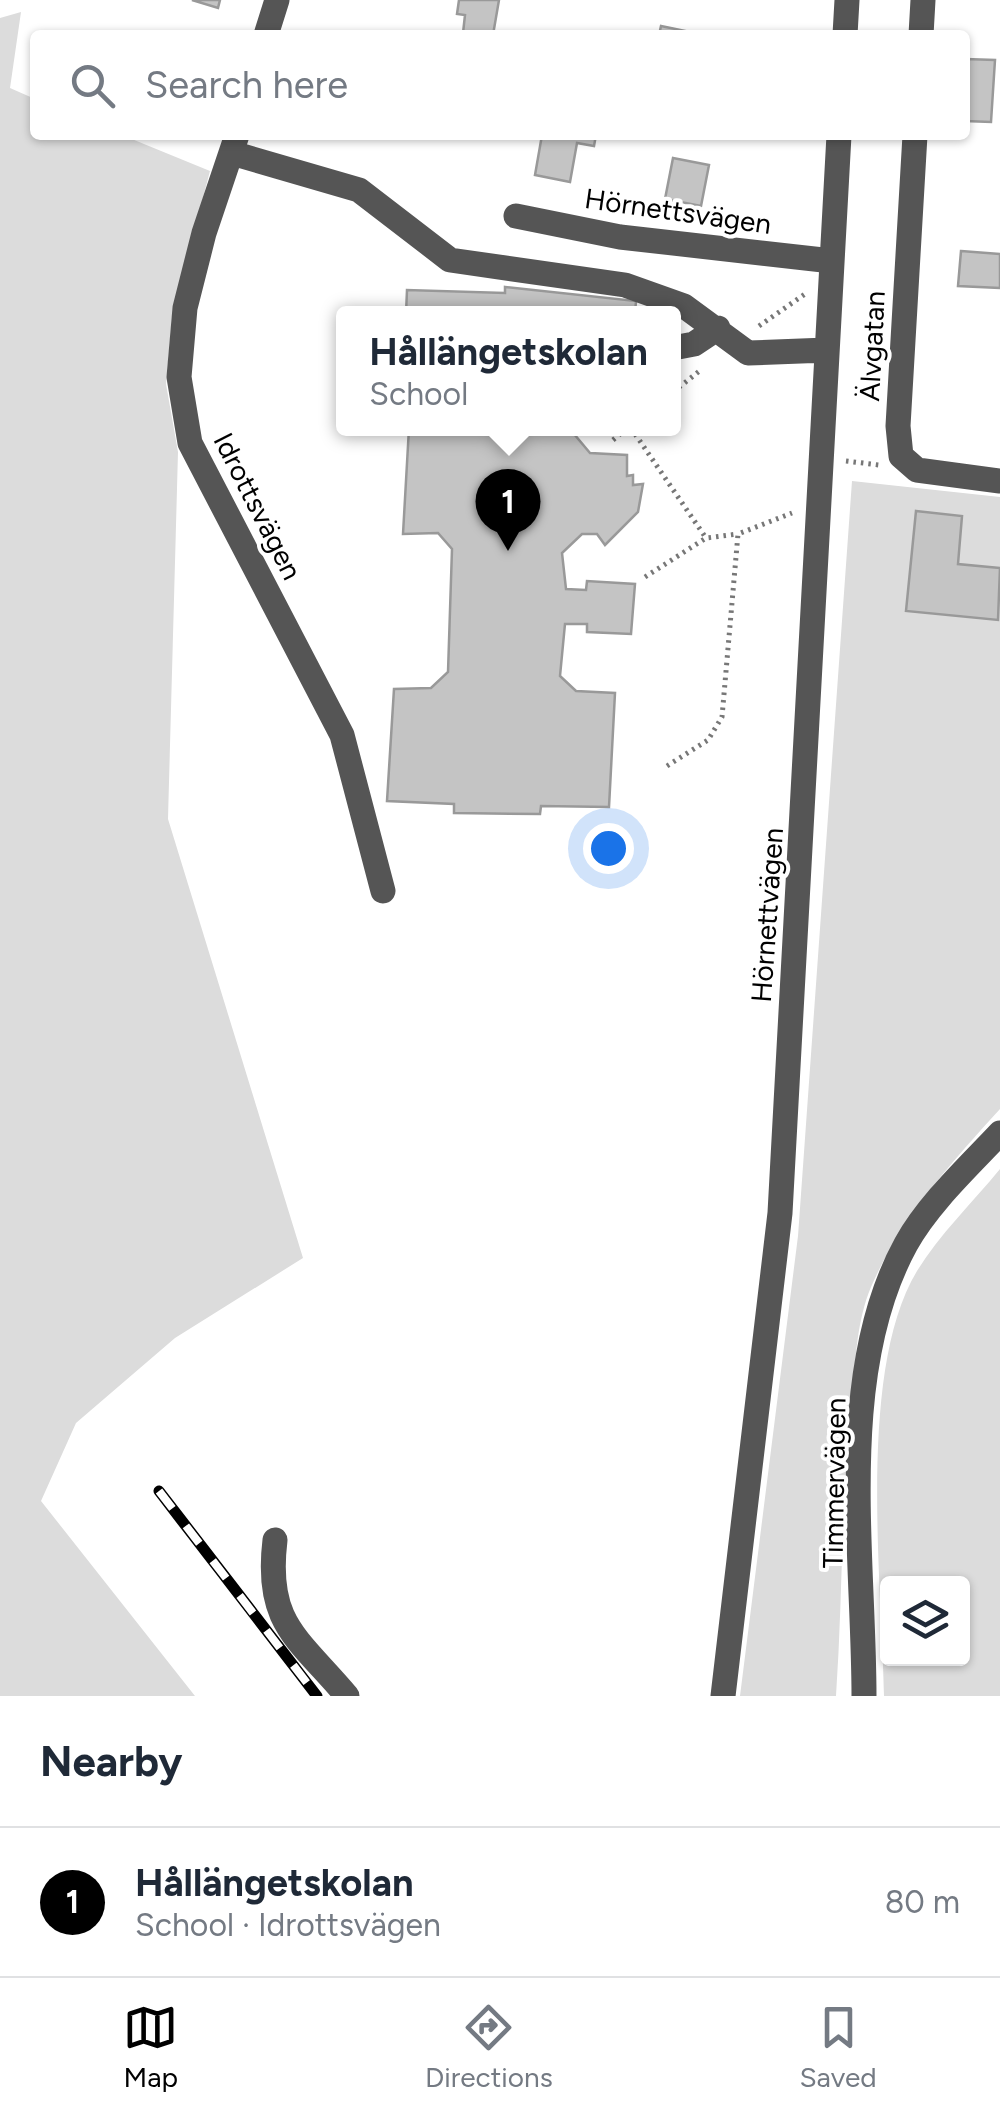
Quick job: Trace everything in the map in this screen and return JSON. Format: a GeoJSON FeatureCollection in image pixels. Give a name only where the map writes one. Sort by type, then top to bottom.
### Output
{"type":"FeatureCollection","features":[{"type":"Feature","properties":{"kind":"street"},"geometry":{"type":"LineString","coordinates":[[268,30],[277,0]]}},
{"type":"Feature","properties":{"kind":"street"},"geometry":{"type":"LineString","coordinates":[[845,30],[847,0]]}},
{"type":"Feature","properties":{"kind":"street"},"geometry":{"type":"LineString","coordinates":[[921,30],[924,0]]}},
{"type":"Feature","properties":{"kind":"street","name":"Hörnettvägen"},"geometry":{"type":"LineString","coordinates":[[721,1690],[780,1212],[839,140]]}},
{"type":"Feature","properties":{"kind":"street","name":"Älvgatan"},"geometry":{"type":"LineString","coordinates":[[915,140],[898,426],[901,456],[917,470]]}},
{"type":"Feature","properties":{"kind":"street"},"geometry":{"type":"LineString","coordinates":[[235,144],[359,190],[450,260],[625,285],[651,304],[684,306],[748,353],[827,350]]}},
{"type":"Feature","properties":{"kind":"street","name":"Idrottsvägen"},"geometry":{"type":"LineString","coordinates":[[235,144],[204,233],[186,308],[179,377],[190,443],[342,735],[383,891]]}},
{"type":"Feature","properties":{"kind":"street","name":"Hörnettsvägen"},"geometry":{"type":"LineString","coordinates":[[516,216],[620,237],[832,260]]}},
{"type":"Feature","properties":{"kind":"street"},"geometry":{"type":"LineString","coordinates":[[681,346],[694,344],[718,328]]}},
{"type":"Feature","properties":{"kind":"street"},"geometry":{"type":"LineString","coordinates":[[917,470],[954,478],[1000,481]]}},
{"type":"Feature","properties":{"kind":"street","name":"Timmervägen"},"geometry":{"type":"LineString","coordinates":[[864,1696],[860,1432],[876,1315],[906,1242],[1000,1133]]}},
{"type":"Feature","properties":{"kind":"street"},"geometry":{"type":"LineString","coordinates":[[275,1540],[270,1583],[282,1619],[348,1696]]}},
{"type":"Feature","properties":{"kind":"path"},"geometry":{"type":"LineString","coordinates":[[613,440],[618,436]]}},
{"type":"Feature","properties":{"kind":"path"},"geometry":{"type":"LineString","coordinates":[[635,436],[706,538]]}},
{"type":"Feature","properties":{"kind":"path"},"geometry":{"type":"LineString","coordinates":[[821,458],[917,470]]}},
{"type":"Feature","properties":{"kind":"path"},"geometry":{"type":"LineString","coordinates":[[645,577],[706,538],[738,534],[795,512]]}},
{"type":"Feature","properties":{"kind":"path"},"geometry":{"type":"LineString","coordinates":[[668,766],[708,740],[722,717],[738,534]]}},
{"type":"Feature","properties":{"kind":"shaded area"},"geometry":{"type":"Polygon","coordinates":[[[21,12],[10,88],[30,97],[30,140],[134,140],[210,171],[172,316],[166,384],[178,452],[168,819],[303,1258],[175,1338],[76,1423],[41,1501],[195,1696],[0,1696],[0,18],[21,12]]]}},
{"type":"Feature","properties":{"kind":"shaded area"},"geometry":{"type":"Polygon","coordinates":[[[852,481],[1000,497],[1000,1109],[912,1215],[883,1262],[863,1312],[848,1430],[836,1696],[740,1696],[798,1236],[852,481]]]}},
{"type":"Feature","properties":{"kind":"shaded area"},"geometry":{"type":"Polygon","coordinates":[[[1000,1169],[1000,1696],[884,1696],[883,1666],[970,1666],[970,1576],[880,1576],[880,1590],[877,1478],[886,1363],[898,1313],[917,1271],[1000,1169]]]}},
{"type":"Feature","properties":{"kind":"building"},"geometry":{"type":"Polygon","coordinates":[[[192,0],[220,0],[218,8],[192,0]]]}},
{"type":"Feature","properties":{"kind":"building"},"geometry":{"type":"Polygon","coordinates":[[[459,0],[499,0],[494,30],[463,30],[465,15],[457,14],[459,0]]]}},
{"type":"Feature","properties":{"kind":"building"},"geometry":{"type":"Polygon","coordinates":[[[970,59],[995,60],[991,122],[970,121],[970,59]]]}},
{"type":"Feature","properties":{"kind":"building"},"geometry":{"type":"Polygon","coordinates":[[[541,140],[595,140],[594,146],[577,143],[570,182],[535,175],[541,140]]]}},
{"type":"Feature","properties":{"kind":"building"},"geometry":{"type":"Polygon","coordinates":[[[673,158],[709,165],[701,206],[665,199],[673,158]]]}},
{"type":"Feature","properties":{"kind":"building"},"geometry":{"type":"Polygon","coordinates":[[[961,251],[1000,254],[1000,288],[958,286],[961,251]]]}},
{"type":"Feature","properties":{"kind":"building"},"geometry":{"type":"Polygon","coordinates":[[[505,287],[636,301],[636,306],[406,306],[407,290],[505,293],[505,287]]]}},
{"type":"Feature","properties":{"kind":"building"},"geometry":{"type":"Polygon","coordinates":[[[409,436],[576,436],[590,453],[627,455],[627,476],[633,475],[633,485],[643,484],[638,512],[605,545],[597,534],[582,534],[562,553],[566,589],[586,590],[587,581],[635,584],[631,634],[587,632],[587,624],[565,624],[560,676],[576,691],[615,693],[609,807],[541,806],[540,814],[454,813],[454,804],[387,801],[394,689],[431,688],[448,672],[452,549],[438,533],[403,534],[409,436]]]}},
{"type":"Feature","properties":{"kind":"building"},"geometry":{"type":"Polygon","coordinates":[[[916,511],[962,516],[958,564],[1000,568],[998,620],[906,611],[916,511]]]}},
{"type":"Feature","properties":{"kind":"railway"},"geometry":{"type":"LineString","coordinates":[[159,1491],[317,1696]]}},
{"type":"Feature","properties":{"kind":"place","name":"Hållängetskolan"},"geometry":{"type":"Point","coordinates":[508,551]}}]}
